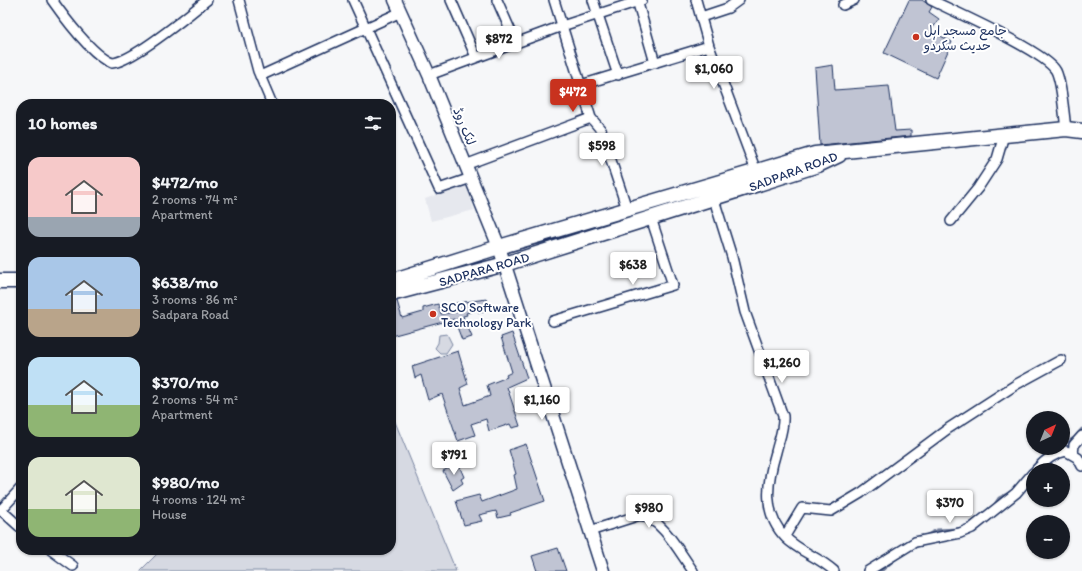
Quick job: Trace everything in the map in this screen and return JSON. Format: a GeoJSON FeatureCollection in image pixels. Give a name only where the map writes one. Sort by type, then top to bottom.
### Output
{"type":"FeatureCollection","features":[{"type":"Feature","properties":{"kind":"main road","name":"لنک روڈ"},"geometry":{"type":"LineString","coordinates":[[395,0],[429,75],[499,247],[603,571]]}},
{"type":"Feature","properties":{"kind":"main road"},"geometry":{"type":"LineString","coordinates":[[850,150],[1066,129],[1082,131]]}},
{"type":"Feature","properties":{"kind":"main road","name":"SADPARA ROAD"},"geometry":{"type":"LineString","coordinates":[[396,293],[505,264],[650,218],[756,171],[815,154],[850,150]]}},
{"type":"Feature","properties":{"kind":"main road","name":"SADPARA ROAD"},"geometry":{"type":"LineString","coordinates":[[396,279],[627,209],[711,192],[818,165],[850,150]]}},
{"type":"Feature","properties":{"kind":"main road"},"geometry":{"type":"LineString","coordinates":[[0,281],[16,281]]}},
{"type":"Feature","properties":{"kind":"street"},"geometry":{"type":"LineString","coordinates":[[52,0],[81,36],[100,56],[112,63],[122,60],[156,40],[207,0]]}},
{"type":"Feature","properties":{"kind":"street"},"geometry":{"type":"LineString","coordinates":[[239,0],[260,76],[270,99]]}},
{"type":"Feature","properties":{"kind":"street"},"geometry":{"type":"LineString","coordinates":[[353,0],[439,189],[471,178]]}},
{"type":"Feature","properties":{"kind":"street"},"geometry":{"type":"LineString","coordinates":[[451,0],[476,57]]}},
{"type":"Feature","properties":{"kind":"street"},"geometry":{"type":"LineString","coordinates":[[497,0],[516,43]]}},
{"type":"Feature","properties":{"kind":"street"},"geometry":{"type":"LineString","coordinates":[[554,0],[591,118],[601,130],[627,209]]}},
{"type":"Feature","properties":{"kind":"street"},"geometry":{"type":"LineString","coordinates":[[593,0],[618,75]]}},
{"type":"Feature","properties":{"kind":"street"},"geometry":{"type":"LineString","coordinates":[[429,75],[562,26],[639,0],[655,63]]}},
{"type":"Feature","properties":{"kind":"street"},"geometry":{"type":"LineString","coordinates":[[696,0],[709,46],[756,171]]}},
{"type":"Feature","properties":{"kind":"street"},"geometry":{"type":"LineString","coordinates":[[701,17],[728,8],[739,0]]}},
{"type":"Feature","properties":{"kind":"street"},"geometry":{"type":"LineString","coordinates":[[843,6],[854,0]]}},
{"type":"Feature","properties":{"kind":"street"},"geometry":{"type":"LineString","coordinates":[[931,0],[997,32],[1052,65],[1058,79],[1066,129]]}},
{"type":"Feature","properties":{"kind":"street"},"geometry":{"type":"LineString","coordinates":[[260,76],[401,12]]}},
{"type":"Feature","properties":{"kind":"street"},"geometry":{"type":"LineString","coordinates":[[581,85],[618,75],[709,46]]}},
{"type":"Feature","properties":{"kind":"street"},"geometry":{"type":"LineString","coordinates":[[465,165],[591,118]]}},
{"type":"Feature","properties":{"kind":"street"},"geometry":{"type":"LineString","coordinates":[[951,221],[978,188],[997,159],[1004,135]]}},
{"type":"Feature","properties":{"kind":"street"},"geometry":{"type":"LineString","coordinates":[[711,192],[732,257],[745,312],[783,416],[782,430],[775,454],[768,496],[770,515],[784,536],[797,548],[817,558],[834,571]]}},
{"type":"Feature","properties":{"kind":"street"},"geometry":{"type":"LineString","coordinates":[[554,321],[673,285],[650,218]]}},
{"type":"Feature","properties":{"kind":"street"},"geometry":{"type":"LineString","coordinates":[[784,536],[802,508],[831,511],[860,493],[949,428],[1018,384],[1061,360]]}},
{"type":"Feature","properties":{"kind":"street"},"geometry":{"type":"LineString","coordinates":[[1073,454],[1074,445],[1082,436]]}},
{"type":"Feature","properties":{"kind":"street"},"geometry":{"type":"LineString","coordinates":[[1043,463],[1060,452],[1066,451],[1073,454],[1082,466]]}},
{"type":"Feature","properties":{"kind":"street"},"geometry":{"type":"LineString","coordinates":[[868,571],[915,542],[960,533],[972,528],[1016,493],[1026,481]]}},
{"type":"Feature","properties":{"kind":"street"},"geometry":{"type":"LineString","coordinates":[[16,493],[1,509],[16,523]]}},
{"type":"Feature","properties":{"kind":"street"},"geometry":{"type":"LineString","coordinates":[[590,531],[640,515],[647,516],[653,519],[664,530],[693,571]]}},
{"type":"Feature","properties":{"kind":"street"},"geometry":{"type":"LineString","coordinates":[[58,555],[73,566]]}},
{"type":"Feature","properties":{"kind":"shaded area"},"geometry":{"type":"Polygon","coordinates":[[[467,184],[474,210],[431,221],[425,199],[467,184]]]}},
{"type":"Feature","properties":{"kind":"shaded area"},"geometry":{"type":"Polygon","coordinates":[[[447,334],[452,344],[446,353],[440,353],[435,348],[438,343],[439,335],[447,334]]]}},
{"type":"Feature","properties":{"kind":"shaded area"},"geometry":{"type":"Polygon","coordinates":[[[396,424],[456,571],[140,571],[156,555],[396,555],[396,424]]]}},
{"type":"Feature","properties":{"kind":"building","name":"جامع مسجد اہل حدیث سکردو"},"geometry":{"type":"Polygon","coordinates":[[[909,0],[922,0],[932,7],[929,12],[939,19],[931,31],[952,42],[936,78],[884,53],[909,0]]]}},
{"type":"Feature","properties":{"kind":"building"},"geometry":{"type":"Polygon","coordinates":[[[833,65],[835,90],[889,86],[895,131],[911,130],[911,136],[820,145],[815,68],[833,65]]]}},
{"type":"Feature","properties":{"kind":"building"},"geometry":{"type":"Polygon","coordinates":[[[487,299],[490,309],[479,313],[478,310],[466,313],[467,315],[463,316],[472,337],[462,340],[454,319],[396,335],[396,301],[402,318],[423,312],[423,308],[438,304],[441,314],[458,312],[456,303],[487,299]]]}},
{"type":"Feature","properties":{"kind":"building"},"geometry":{"type":"Polygon","coordinates":[[[512,333],[527,378],[507,387],[520,426],[512,428],[510,424],[489,431],[486,419],[471,424],[475,435],[458,441],[442,394],[428,400],[421,375],[415,378],[412,366],[458,351],[468,384],[460,388],[465,405],[490,396],[487,385],[507,377],[506,375],[512,372],[501,337],[512,333]]]}},
{"type":"Feature","properties":{"kind":"building"},"geometry":{"type":"Polygon","coordinates":[[[526,444],[545,501],[510,513],[511,515],[498,518],[496,511],[479,515],[482,521],[464,525],[456,501],[479,495],[482,502],[517,489],[514,475],[516,474],[509,450],[526,444]]]}},
{"type":"Feature","properties":{"kind":"building"},"geometry":{"type":"Polygon","coordinates":[[[458,463],[464,477],[461,479],[463,483],[453,490],[443,471],[458,463]]]}},
{"type":"Feature","properties":{"kind":"building"},"geometry":{"type":"Polygon","coordinates":[[[558,548],[566,571],[537,571],[532,556],[558,548]]]}},
{"type":"Feature","properties":{"kind":"waterway"},"geometry":{"type":"LineString","coordinates":[[1070,441],[1082,429]]}},
{"type":"Feature","properties":{"kind":"waterway"},"geometry":{"type":"LineString","coordinates":[[993,507],[999,498],[1011,492]]}},
{"type":"Feature","properties":{"kind":"waterway"},"geometry":{"type":"LineString","coordinates":[[925,536],[937,530],[958,529]]}},
{"type":"Feature","properties":{"kind":"waterway"},"geometry":{"type":"LineString","coordinates":[[912,549],[917,546]]}},
{"type":"Feature","properties":{"kind":"waterway"},"geometry":{"type":"LineString","coordinates":[[881,571],[895,559]]}},
{"type":"Feature","properties":{"kind":"place","name":"جامع مسجد اہل حدیث سکردو"},"geometry":{"type":"Point","coordinates":[916,37]}},
{"type":"Feature","properties":{"kind":"place","name":"SCO Software Technology Park"},"geometry":{"type":"Point","coordinates":[433,314]}}]}
